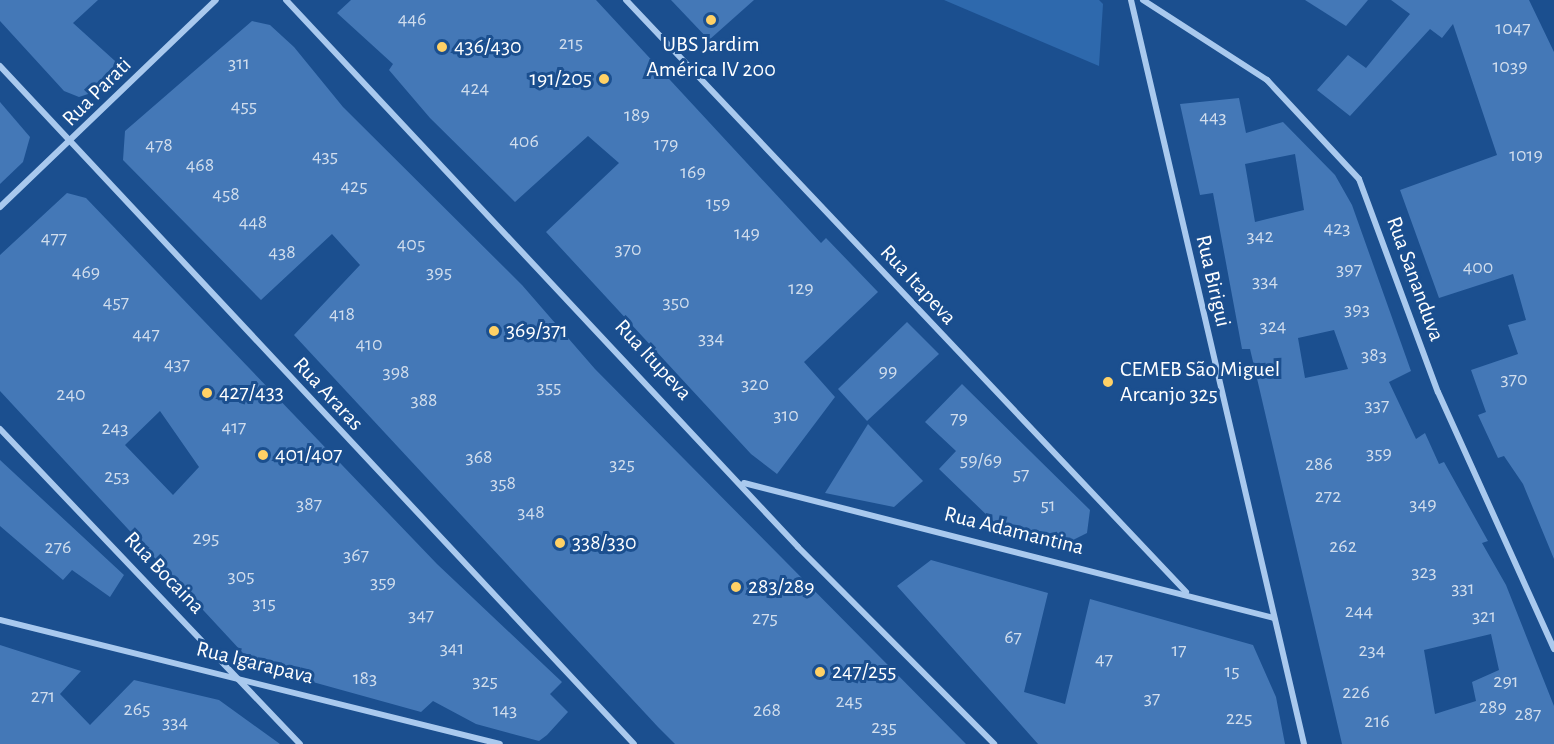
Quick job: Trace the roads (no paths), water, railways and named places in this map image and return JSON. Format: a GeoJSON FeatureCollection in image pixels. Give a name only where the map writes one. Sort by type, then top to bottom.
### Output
{"type":"FeatureCollection","features":[{"type":"Feature","properties":{"kind":"street","name":"Rua Parati"},"geometry":{"type":"LineString","coordinates":[[0,207],[71,142],[216,0]]}},
{"type":"Feature","properties":{"kind":"street","name":"Rua Itupeva"},"geometry":{"type":"LineString","coordinates":[[286,0],[744,483],[798,547],[994,744]]}},
{"type":"Feature","properties":{"kind":"street","name":"Rua Itapeva"},"geometry":{"type":"LineString","coordinates":[[626,0],[1186,592]]}},
{"type":"Feature","properties":{"kind":"street","name":"Rua Birigui"},"geometry":{"type":"LineString","coordinates":[[1131,0],[1304,744]]}},
{"type":"Feature","properties":{"kind":"street","name":"Rua Sananduva"},"geometry":{"type":"LineString","coordinates":[[1143,0],[1267,80],[1359,179],[1438,392],[1554,649]]}},
{"type":"Feature","properties":{"kind":"street","name":"Rua Araras"},"geometry":{"type":"LineString","coordinates":[[0,66],[634,744]]}},
{"type":"Feature","properties":{"kind":"street","name":"Rua Bocaina"},"geometry":{"type":"LineString","coordinates":[[0,429],[239,676],[300,744]]}},
{"type":"Feature","properties":{"kind":"street","name":"Rua Adamantina"},"geometry":{"type":"LineString","coordinates":[[744,483],[1186,592],[1274,618]]}},
{"type":"Feature","properties":{"kind":"street","name":"Rua Igarapava"},"geometry":{"type":"LineString","coordinates":[[0,620],[239,676],[500,744]]}},
{"type":"Feature","properties":{"kind":"place","name":"UBS Jardim América IV 200"},"geometry":{"type":"Point","coordinates":[711,20]}},
{"type":"Feature","properties":{"kind":"place","name":"436/430"},"geometry":{"type":"Point","coordinates":[442,47]}},
{"type":"Feature","properties":{"kind":"place","name":"191/205"},"geometry":{"type":"Point","coordinates":[604,79]}},
{"type":"Feature","properties":{"kind":"place","name":"369/371"},"geometry":{"type":"Point","coordinates":[494,331]}},
{"type":"Feature","properties":{"kind":"place","name":"CEMEB São Miguel Arcanjo 325"},"geometry":{"type":"Point","coordinates":[1108,382]}},
{"type":"Feature","properties":{"kind":"place","name":"427/433"},"geometry":{"type":"Point","coordinates":[207,393]}},
{"type":"Feature","properties":{"kind":"place","name":"401/407"},"geometry":{"type":"Point","coordinates":[263,455]}},
{"type":"Feature","properties":{"kind":"place","name":"338/330"},"geometry":{"type":"Point","coordinates":[560,543]}},
{"type":"Feature","properties":{"kind":"place","name":"283/289"},"geometry":{"type":"Point","coordinates":[736,587]}},
{"type":"Feature","properties":{"kind":"place","name":"247/255"},"geometry":{"type":"Point","coordinates":[820,672]}}]}
